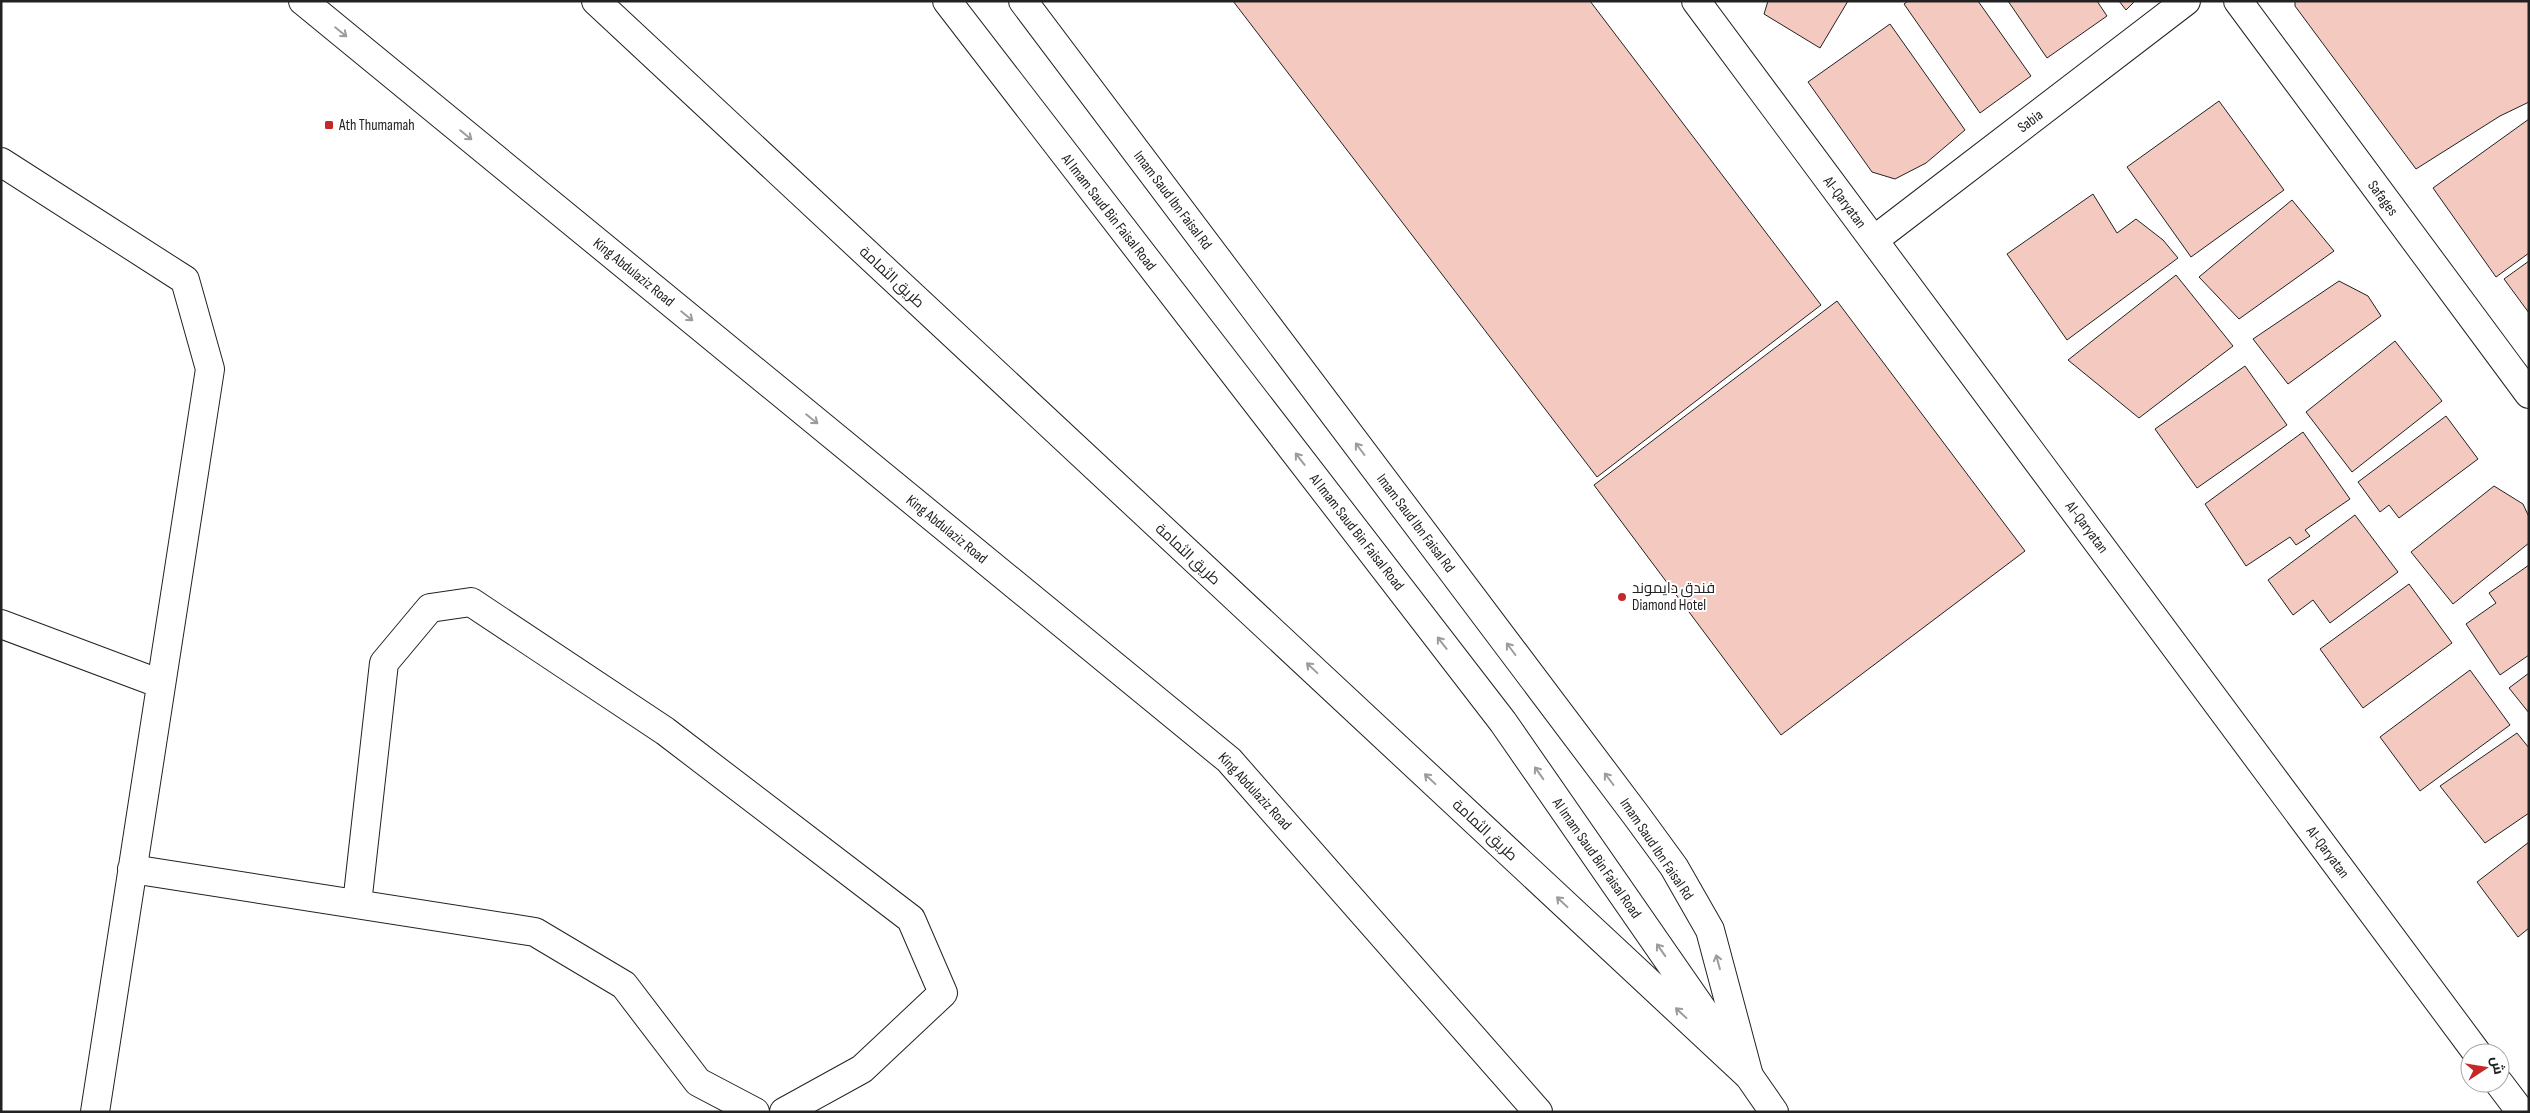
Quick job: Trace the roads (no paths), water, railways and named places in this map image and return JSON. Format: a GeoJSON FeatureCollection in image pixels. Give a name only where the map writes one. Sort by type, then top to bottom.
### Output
{"type":"FeatureCollection","features":[{"type":"Feature","properties":{"kind":"street","name":"King Abdulaziz Road"},"geometry":{"type":"LineString","coordinates":[[303,1],[1229,760],[1538,1112]]}},
{"type":"Feature","properties":{"kind":"street","name":"طريق الثمامة"},"geometry":{"type":"LineString","coordinates":[[596,1],[1749,1076],[1774,1112]]}},
{"type":"Feature","properties":{"kind":"street","name":"Al Imam Saud Bin Faisal Road"},"geometry":{"type":"LineString","coordinates":[[946,1],[1503,722],[1749,1076]]}},
{"type":"Feature","properties":{"kind":"street","name":"Imam Saud Ibn Faisal Rd"},"geometry":{"type":"LineString","coordinates":[[1023,1],[1674,867],[1710,930],[1749,1076]]}},
{"type":"Feature","properties":{"kind":"street","name":"Al-Qaryatan"},"geometry":{"type":"LineString","coordinates":[[1696,1],[2470,1043]]}},
{"type":"Feature","properties":{"kind":"street","name":"Sabia"},"geometry":{"type":"LineString","coordinates":[[1874,240],[2186,1]]}},
{"type":"Feature","properties":{"kind":"street","name":"Safages"},"geometry":{"type":"LineString","coordinates":[[2238,1],[2529,394]]}},
{"type":"Feature","properties":{"kind":"street"},"geometry":{"type":"LineString","coordinates":[[1,162],[185,280],[210,370],[95,1112]]}},
{"type":"Feature","properties":{"kind":"street"},"geometry":{"type":"LineString","coordinates":[[357,904],[384,662],[430,608],[471,602],[665,731],[910,919],[943,993],[862,1069],[784,1112]]}},
{"type":"Feature","properties":{"kind":"street"},"geometry":{"type":"LineString","coordinates":[[1,624],[161,684]]}},
{"type":"Feature","properties":{"kind":"street"},"geometry":{"type":"LineString","coordinates":[[132,869],[535,932],[624,985],[698,1082],[755,1112]]}},
{"type":"Feature","properties":{"kind":"street"},"geometry":{"type":"LineString","coordinates":[[2507,1093],[2521,1112]]}},
{"type":"Feature","properties":{"kind":"place","name":"Ath Thumamah"},"geometry":{"type":"Point","coordinates":[329,125]}},
{"type":"Feature","properties":{"kind":"place","name":"فندق دايموند Diamond Hotel"},"geometry":{"type":"Point","coordinates":[1622,597]}}]}
